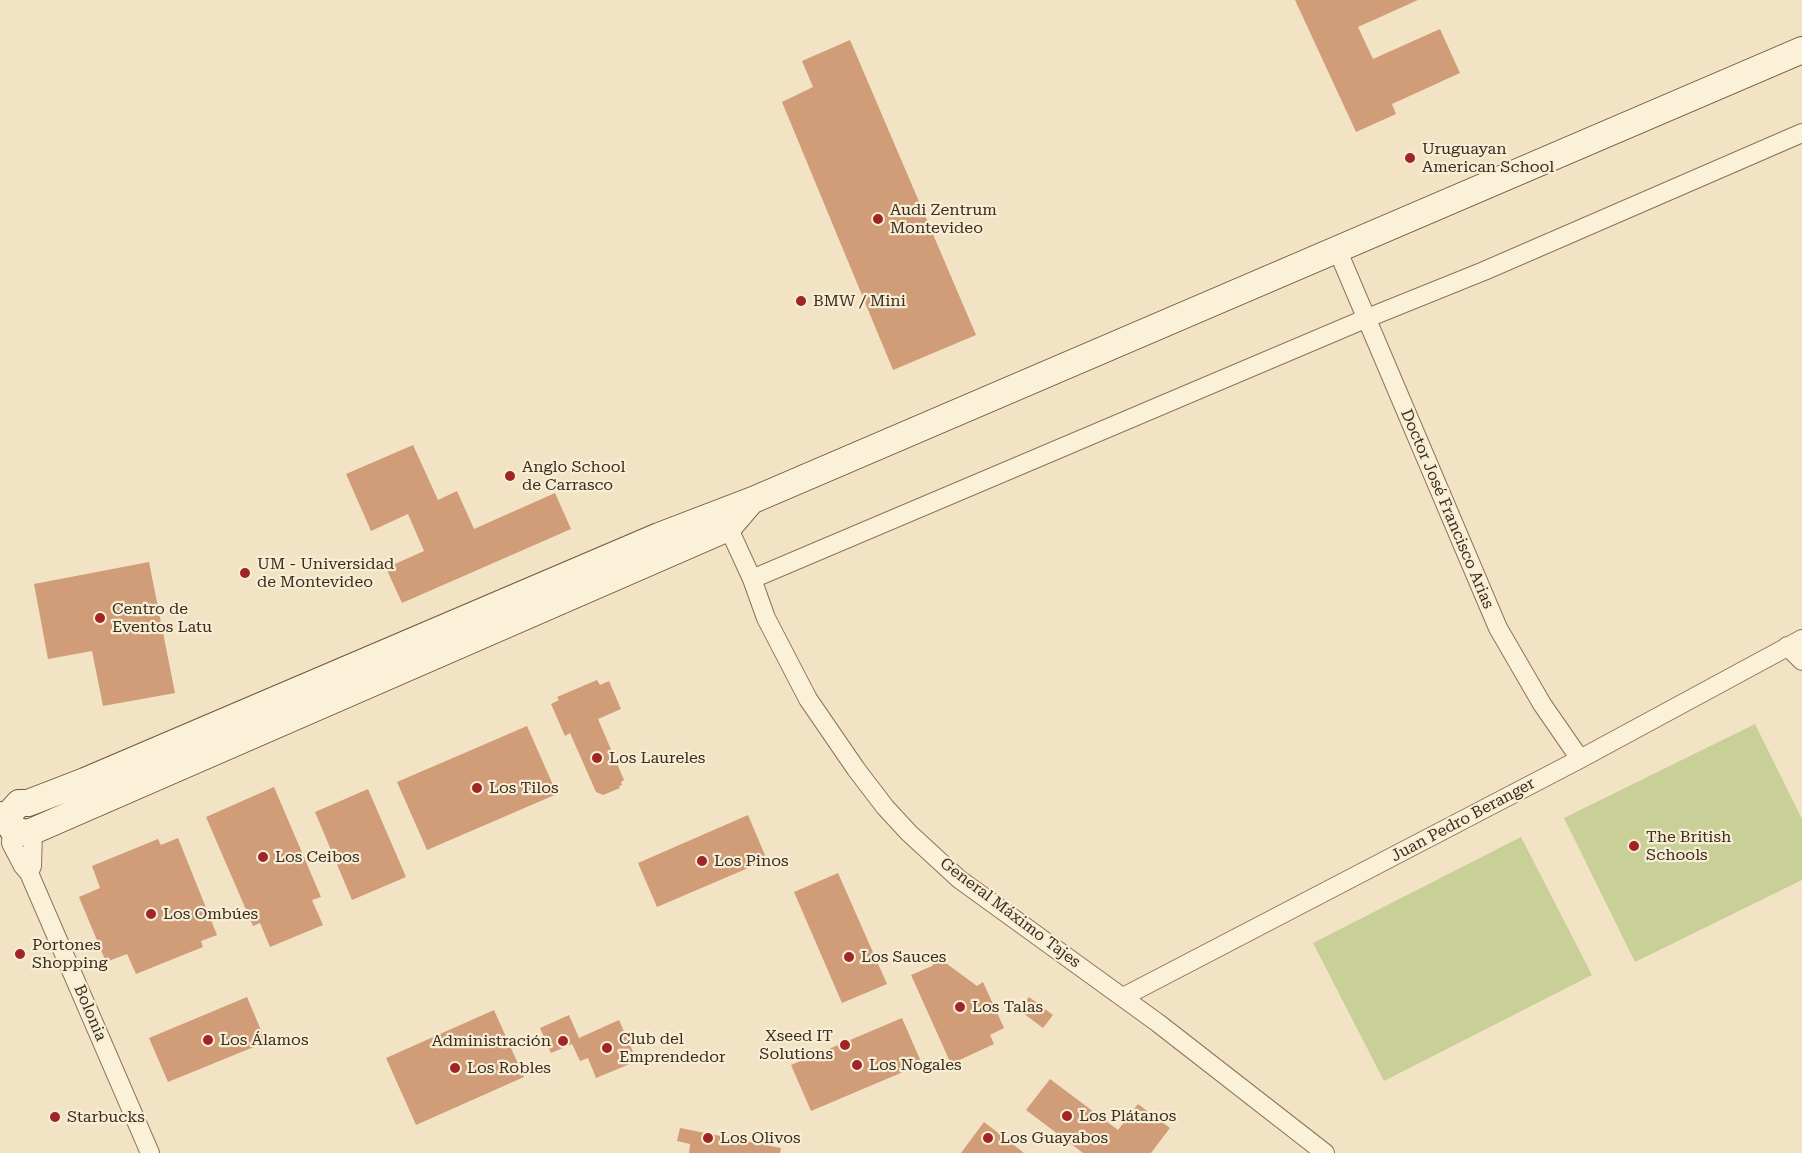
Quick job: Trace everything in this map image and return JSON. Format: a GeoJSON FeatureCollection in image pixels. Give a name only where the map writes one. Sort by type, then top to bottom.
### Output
{"type":"FeatureCollection","features":[{"type":"Feature","properties":{"kind":"street"},"geometry":{"type":"LineString","coordinates":[[14,815],[724,520],[753,500],[1802,50]]}},
{"type":"Feature","properties":{"kind":"street"},"geometry":{"type":"LineString","coordinates":[[752,579],[1365,319],[1484,271],[1802,133]]}},
{"type":"Feature","properties":{"kind":"street","name":"Doctor José Francisco Arias"},"geometry":{"type":"LineString","coordinates":[[1337,249],[1498,628],[1542,704],[1580,759]]}},
{"type":"Feature","properties":{"kind":"street","name":"General Máximo Tajes"},"geometry":{"type":"LineString","coordinates":[[724,520],[752,579],[766,618],[808,699],[885,807],[909,833],[959,879],[1123,997],[1325,1153]]}},
{"type":"Feature","properties":{"kind":"street"},"geometry":{"type":"LineString","coordinates":[[1794,643],[1802,661]]}},
{"type":"Feature","properties":{"kind":"street","name":"Juan Pedro Beranger"},"geometry":{"type":"LineString","coordinates":[[1123,997],[1580,759],[1794,643]]}},
{"type":"Feature","properties":{"kind":"street","name":"Bolonia"},"geometry":{"type":"LineString","coordinates":[[14,815],[10,843],[29,873],[150,1153]]}},
{"type":"Feature","properties":{"kind":"green space"},"geometry":{"type":"Polygon","coordinates":[[[1755,724],[1802,819],[1802,880],[1635,962],[1564,818],[1755,724]]]}},
{"type":"Feature","properties":{"kind":"green space"},"geometry":{"type":"Polygon","coordinates":[[[1521,837],[1592,975],[1384,1081],[1313,943],[1521,837]]]}},
{"type":"Feature","properties":{"kind":"building"},"geometry":{"type":"Polygon","coordinates":[[[1295,0],[1418,0],[1358,27],[1373,59],[1440,29],[1460,73],[1392,104],[1396,114],[1356,132],[1295,0]]]}},
{"type":"Feature","properties":{"kind":"building","name":"Audi Zentrum Montevideo"},"geometry":{"type":"Polygon","coordinates":[[[850,40],[976,335],[893,370],[782,102],[813,87],[802,61],[850,40]]]}},
{"type":"Feature","properties":{"kind":"building"},"geometry":{"type":"Polygon","coordinates":[[[413,445],[438,500],[457,491],[474,529],[555,493],[571,529],[402,603],[386,568],[424,551],[408,514],[371,531],[346,474],[413,445]]]}},
{"type":"Feature","properties":{"kind":"building","name":"Centro de Eventos Latu"},"geometry":{"type":"Polygon","coordinates":[[[149,562],[175,693],[103,706],[92,651],[48,659],[34,584],[149,562]]]}},
{"type":"Feature","properties":{"kind":"building","name":"Los Laureles"},"geometry":{"type":"Polygon","coordinates":[[[597,680],[600,685],[609,681],[621,709],[598,719],[624,780],[620,788],[603,795],[596,792],[570,733],[565,736],[551,704],[559,700],[557,697],[597,680]]]}},
{"type":"Feature","properties":{"kind":"building","name":"Los Tilos"},"geometry":{"type":"Polygon","coordinates":[[[527,726],[557,794],[427,850],[397,782],[527,726]]]}},
{"type":"Feature","properties":{"kind":"building","name":"Los Ceibos"},"geometry":{"type":"Polygon","coordinates":[[[274,787],[321,897],[312,900],[323,925],[270,947],[260,923],[253,926],[206,817],[274,787]]]}},
{"type":"Feature","properties":{"kind":"building"},"geometry":{"type":"Polygon","coordinates":[[[368,789],[406,877],[352,900],[315,812],[368,789]]]}},
{"type":"Feature","properties":{"kind":"building","name":"Los Pinos"},"geometry":{"type":"Polygon","coordinates":[[[748,815],[767,860],[657,907],[638,863],[748,815]]]}},
{"type":"Feature","properties":{"kind":"building","name":"Los Ombúes"},"geometry":{"type":"Polygon","coordinates":[[[178,838],[217,935],[201,941],[203,947],[136,974],[127,954],[106,962],[79,897],[100,888],[92,866],[158,839],[161,845],[178,838]]]}},
{"type":"Feature","properties":{"kind":"building","name":"Los Sauces"},"geometry":{"type":"Polygon","coordinates":[[[838,873],[887,984],[842,1003],[794,892],[838,873]]]}},
{"type":"Feature","properties":{"kind":"building","name":"Los Talas"},"geometry":{"type":"Polygon","coordinates":[[[939,958],[977,986],[983,982],[1004,1028],[990,1035],[994,1044],[951,1064],[911,975],[932,966],[939,958]]]}},
{"type":"Feature","properties":{"kind":"building","name":"Los Álamos"},"geometry":{"type":"Polygon","coordinates":[[[247,997],[266,1042],[168,1082],[149,1038],[247,997]]]}},
{"type":"Feature","properties":{"kind":"building"},"geometry":{"type":"Polygon","coordinates":[[[1029,997],[1053,1015],[1043,1028],[1019,1010],[1029,997]]]}},
{"type":"Feature","properties":{"kind":"building","name":"Los Robles"},"geometry":{"type":"Polygon","coordinates":[[[494,1010],[524,1077],[416,1125],[386,1058],[494,1010]]]}},
{"type":"Feature","properties":{"kind":"building","name":"Club del Emprendedor"},"geometry":{"type":"Polygon","coordinates":[[[569,1015],[579,1038],[619,1020],[637,1061],[596,1078],[588,1058],[580,1061],[572,1044],[551,1053],[540,1028],[569,1015]]]}},
{"type":"Feature","properties":{"kind":"building","name":"Los Nogales"},"geometry":{"type":"Polygon","coordinates":[[[902,1018],[922,1064],[811,1111],[791,1065],[902,1018]]]}},
{"type":"Feature","properties":{"kind":"building"},"geometry":{"type":"Polygon","coordinates":[[[1050,1079],[1118,1130],[1138,1104],[1170,1128],[1151,1153],[1083,1153],[1026,1110],[1050,1079]]]}},
{"type":"Feature","properties":{"kind":"building","name":"Los Guayabos"},"geometry":{"type":"Polygon","coordinates":[[[984,1122],[1024,1153],[961,1153],[984,1122]]]}},
{"type":"Feature","properties":{"kind":"building","name":"Los Olivos"},"geometry":{"type":"Polygon","coordinates":[[[680,1128],[781,1148],[780,1153],[689,1153],[690,1144],[677,1141],[680,1128]]]}},
{"type":"Feature","properties":{"kind":"place","name":"Uruguayan American School"},"geometry":{"type":"Point","coordinates":[1410,158]}},
{"type":"Feature","properties":{"kind":"place","name":"Audi Zentrum Montevideo"},"geometry":{"type":"Point","coordinates":[878,219]}},
{"type":"Feature","properties":{"kind":"place","name":"BMW / Mini"},"geometry":{"type":"Point","coordinates":[801,301]}},
{"type":"Feature","properties":{"kind":"place","name":"Anglo School de Carrasco"},"geometry":{"type":"Point","coordinates":[510,476]}},
{"type":"Feature","properties":{"kind":"place","name":"UM - Universidad de Montevideo"},"geometry":{"type":"Point","coordinates":[245,573]}},
{"type":"Feature","properties":{"kind":"place","name":"Centro de Eventos Latu"},"geometry":{"type":"Point","coordinates":[100,618]}},
{"type":"Feature","properties":{"kind":"place","name":"Los Laureles"},"geometry":{"type":"Point","coordinates":[597,758]}},
{"type":"Feature","properties":{"kind":"place","name":"Los Tilos"},"geometry":{"type":"Point","coordinates":[477,788]}},
{"type":"Feature","properties":{"kind":"place","name":"The British Schools"},"geometry":{"type":"Point","coordinates":[1634,846]}},
{"type":"Feature","properties":{"kind":"place","name":"Los Ceibos"},"geometry":{"type":"Point","coordinates":[263,857]}},
{"type":"Feature","properties":{"kind":"place","name":"Los Pinos"},"geometry":{"type":"Point","coordinates":[702,861]}},
{"type":"Feature","properties":{"kind":"place","name":"Los Ombúes"},"geometry":{"type":"Point","coordinates":[151,914]}},
{"type":"Feature","properties":{"kind":"place","name":"Portones Shopping"},"geometry":{"type":"Point","coordinates":[20,954]}},
{"type":"Feature","properties":{"kind":"place","name":"Los Sauces"},"geometry":{"type":"Point","coordinates":[849,957]}},
{"type":"Feature","properties":{"kind":"place","name":"Los Talas"},"geometry":{"type":"Point","coordinates":[960,1007]}},
{"type":"Feature","properties":{"kind":"place","name":"Los Álamos"},"geometry":{"type":"Point","coordinates":[208,1040]}},
{"type":"Feature","properties":{"kind":"place","name":"Administración"},"geometry":{"type":"Point","coordinates":[563,1041]}},
{"type":"Feature","properties":{"kind":"place","name":"Xseed IT Solutions"},"geometry":{"type":"Point","coordinates":[845,1045]}},
{"type":"Feature","properties":{"kind":"place","name":"Club del Emprendedor"},"geometry":{"type":"Point","coordinates":[607,1048]}},
{"type":"Feature","properties":{"kind":"place","name":"Los Nogales"},"geometry":{"type":"Point","coordinates":[857,1065]}},
{"type":"Feature","properties":{"kind":"place","name":"Los Robles"},"geometry":{"type":"Point","coordinates":[455,1068]}},
{"type":"Feature","properties":{"kind":"place","name":"Los Plátanos"},"geometry":{"type":"Point","coordinates":[1067,1116]}},
{"type":"Feature","properties":{"kind":"place","name":"Starbucks"},"geometry":{"type":"Point","coordinates":[55,1117]}},
{"type":"Feature","properties":{"kind":"place","name":"Los Olivos"},"geometry":{"type":"Point","coordinates":[708,1138]}},
{"type":"Feature","properties":{"kind":"place","name":"Los Guayabos"},"geometry":{"type":"Point","coordinates":[988,1138]}}]}
